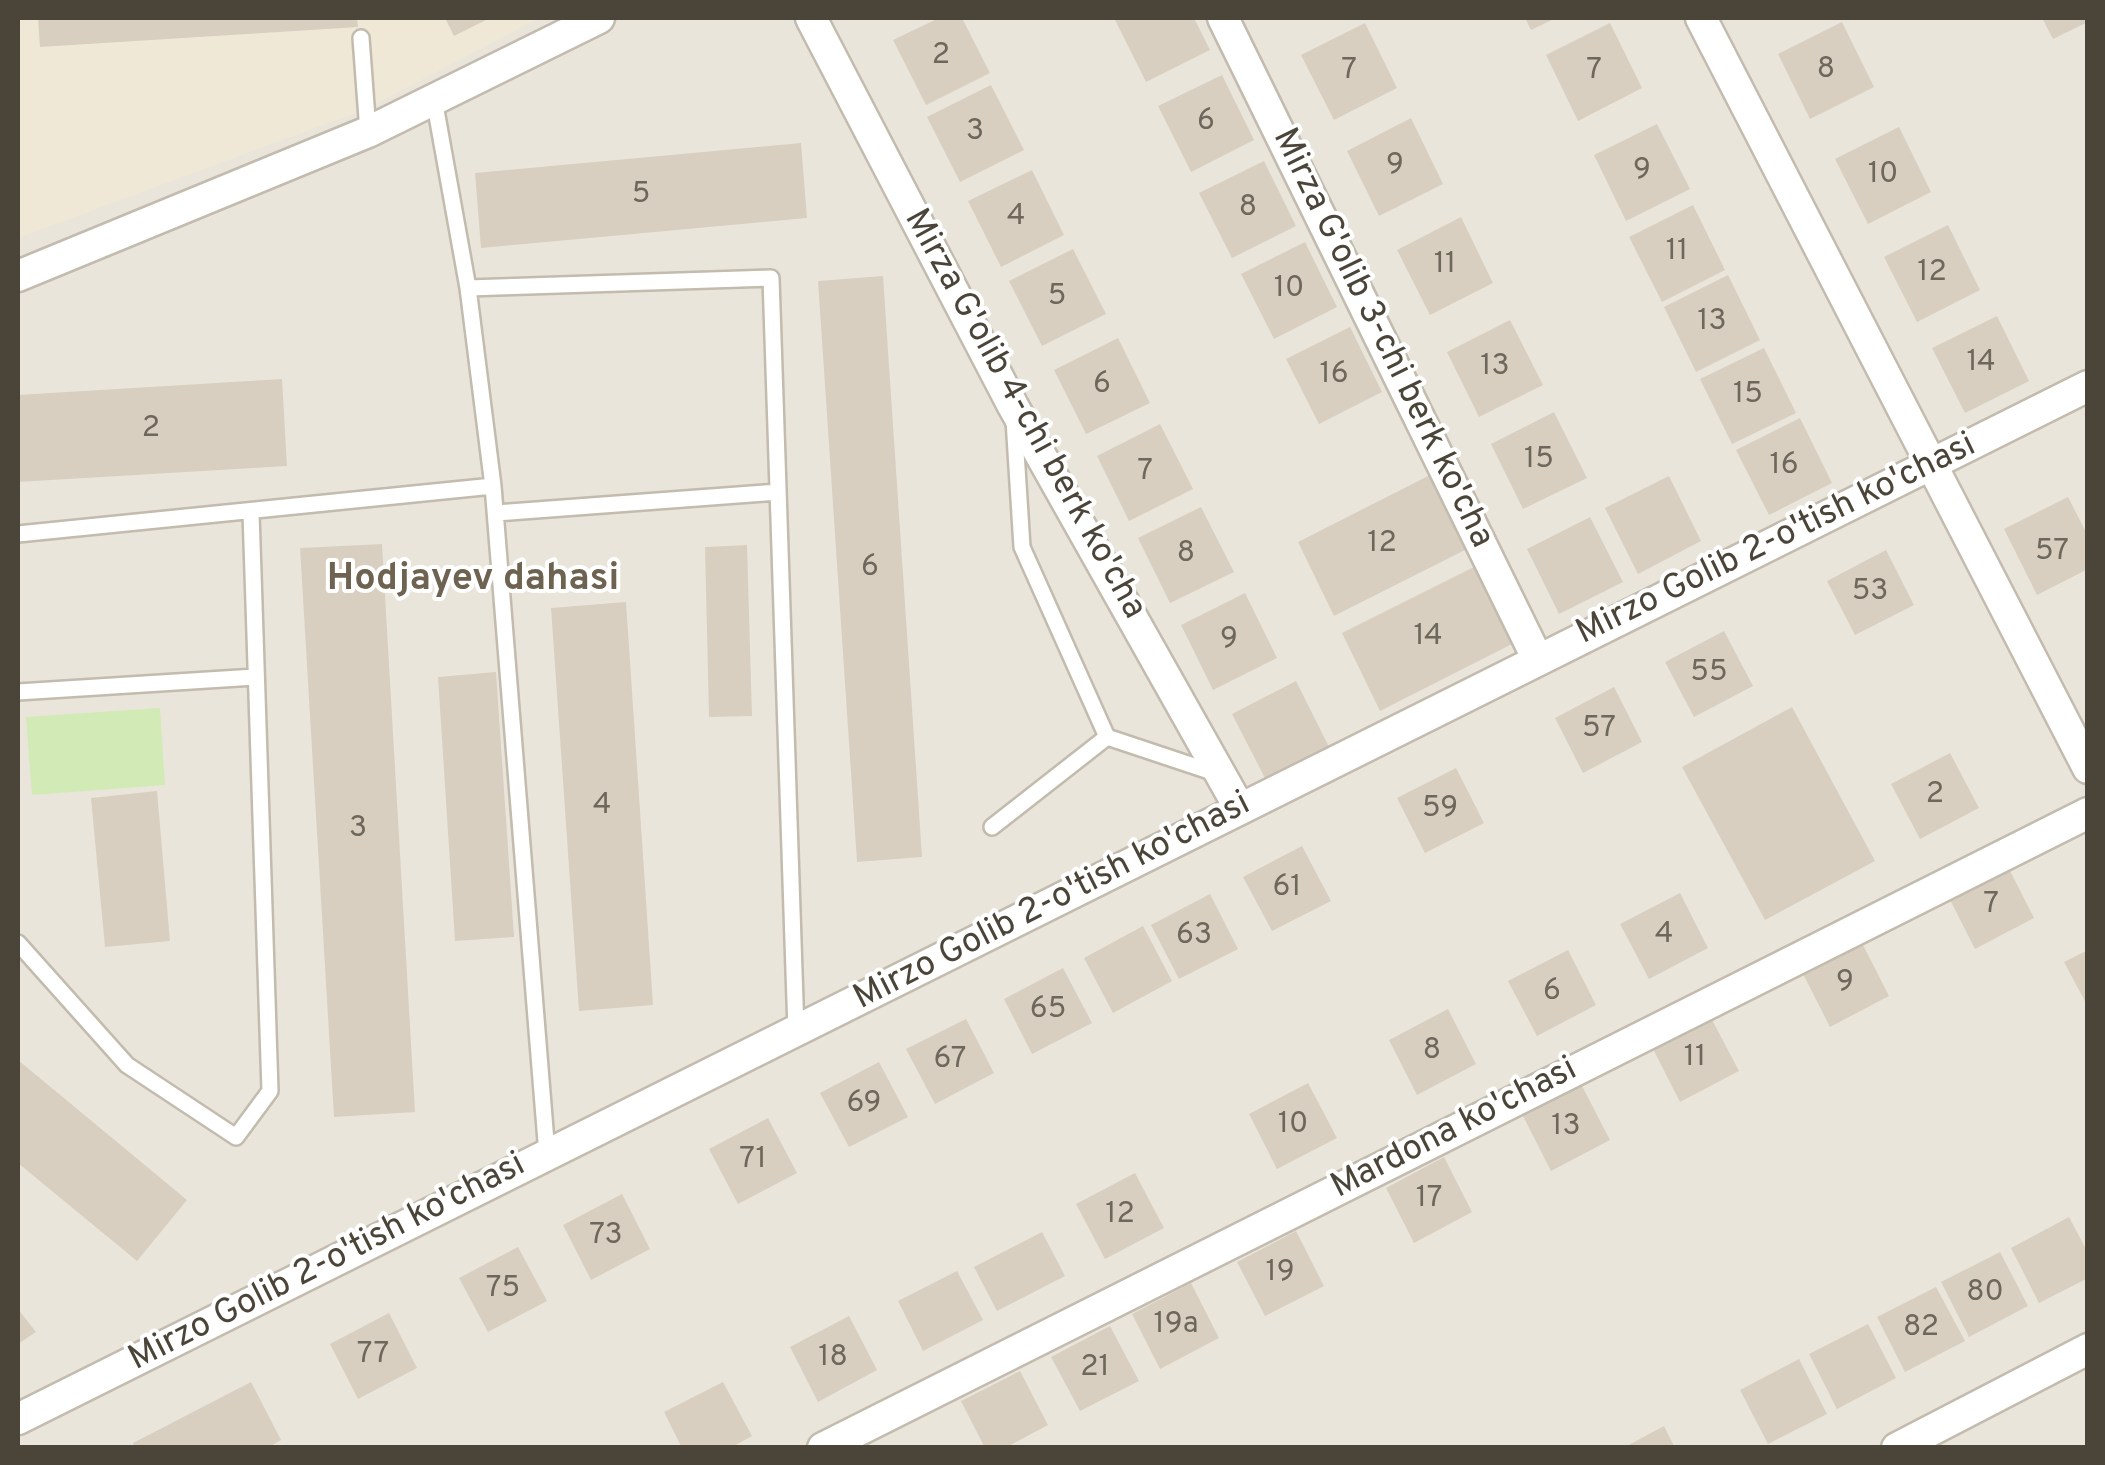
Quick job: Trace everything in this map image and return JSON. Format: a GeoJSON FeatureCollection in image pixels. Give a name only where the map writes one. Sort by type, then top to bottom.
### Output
{"type":"FeatureCollection","features":[{"type":"Feature","properties":{"kind":"street"},"geometry":{"type":"LineString","coordinates":[[18,276],[368,132],[599,18]]}},
{"type":"Feature","properties":{"kind":"street","name":"Mirza G'olib 4-chi berk ko'cha"},"geometry":{"type":"LineString","coordinates":[[811,18],[1014,406],[1240,809]]}},
{"type":"Feature","properties":{"kind":"street","name":"Mirza G'olib 3-chi berk ko'cha"},"geometry":{"type":"LineString","coordinates":[[1224,18],[1538,660]]}},
{"type":"Feature","properties":{"kind":"street"},"geometry":{"type":"LineString","coordinates":[[1701,18],[1934,463],[2088,768]]}},
{"type":"Feature","properties":{"kind":"street","name":"Mirzo Golib 2-o'tish ko'chasi"},"geometry":{"type":"LineString","coordinates":[[18,1419],[2088,386]]}},
{"type":"Feature","properties":{"kind":"street","name":"Mardona ko'chasi"},"geometry":{"type":"LineString","coordinates":[[823,1448],[2088,813]]}},
{"type":"Feature","properties":{"kind":"street"},"geometry":{"type":"LineString","coordinates":[[1897,1448],[2088,1349]]}},
{"type":"Feature","properties":{"kind":"lane"},"geometry":{"type":"LineString","coordinates":[[361,38],[368,132]]}},
{"type":"Feature","properties":{"kind":"lane"},"geometry":{"type":"LineString","coordinates":[[434,99],[468,288],[496,513],[547,1154]]}},
{"type":"Feature","properties":{"kind":"lane"},"geometry":{"type":"LineString","coordinates":[[468,288],[771,278],[796,1031]]}},
{"type":"Feature","properties":{"kind":"lane"},"geometry":{"type":"LineString","coordinates":[[1014,406],[1022,547],[1107,736],[1222,775]]}},
{"type":"Feature","properties":{"kind":"lane"},"geometry":{"type":"LineString","coordinates":[[18,534],[493,486]]}},
{"type":"Feature","properties":{"kind":"lane"},"geometry":{"type":"LineString","coordinates":[[496,513],[778,492]]}},
{"type":"Feature","properties":{"kind":"lane"},"geometry":{"type":"LineString","coordinates":[[18,943],[127,1065],[236,1137],[270,1090],[251,513]]}},
{"type":"Feature","properties":{"kind":"lane"},"geometry":{"type":"LineString","coordinates":[[18,692],[255,677]]}},
{"type":"Feature","properties":{"kind":"lane"},"geometry":{"type":"LineString","coordinates":[[992,827],[1107,736]]}},
{"type":"Feature","properties":{"kind":"shaded area"},"geometry":{"type":"Polygon","coordinates":[[[18,18],[2087,18],[2087,1447],[18,1447],[18,18]]]}},
{"type":"Feature","properties":{"kind":"shaded area"},"geometry":{"type":"Polygon","coordinates":[[[18,18],[539,18],[366,109],[18,238],[18,18]]]}},
{"type":"Feature","properties":{"kind":"green space"},"geometry":{"type":"Polygon","coordinates":[[[160,708],[165,785],[32,795],[26,717],[160,708]]]}},
{"type":"Feature","properties":{"kind":"building"},"geometry":{"type":"Polygon","coordinates":[[[38,18],[357,18],[358,27],[40,47],[38,18]]]}},
{"type":"Feature","properties":{"kind":"building"},"geometry":{"type":"Polygon","coordinates":[[[445,18],[490,18],[454,36],[445,18]]]}},
{"type":"Feature","properties":{"kind":"building"},"geometry":{"type":"Polygon","coordinates":[[[939,18],[962,18],[990,73],[926,105],[893,40],[939,18]]]}},
{"type":"Feature","properties":{"kind":"building"},"geometry":{"type":"Polygon","coordinates":[[[1114,18],[1194,18],[1210,50],[1146,82],[1114,18]]]}},
{"type":"Feature","properties":{"kind":"building"},"geometry":{"type":"Polygon","coordinates":[[[1525,18],[1556,18],[1531,30],[1525,18]]]}},
{"type":"Feature","properties":{"kind":"building"},"geometry":{"type":"Polygon","coordinates":[[[2042,18],[2088,18],[2088,22],[2053,39],[2042,18]]]}},
{"type":"Feature","properties":{"kind":"building"},"geometry":{"type":"Polygon","coordinates":[[[1842,22],[1874,87],[1810,119],[1778,54],[1842,22]]]}},
{"type":"Feature","properties":{"kind":"building"},"geometry":{"type":"Polygon","coordinates":[[[1365,23],[1397,88],[1334,120],[1301,55],[1365,23]]]}},
{"type":"Feature","properties":{"kind":"building"},"geometry":{"type":"Polygon","coordinates":[[[1610,23],[1642,88],[1578,121],[1546,55],[1610,23]]]}},
{"type":"Feature","properties":{"kind":"building"},"geometry":{"type":"Polygon","coordinates":[[[1222,75],[1254,140],[1191,172],[1158,106],[1222,75]]]}},
{"type":"Feature","properties":{"kind":"building"},"geometry":{"type":"Polygon","coordinates":[[[991,85],[1024,150],[960,182],[927,117],[991,85]]]}},
{"type":"Feature","properties":{"kind":"building"},"geometry":{"type":"Polygon","coordinates":[[[1411,118],[1443,184],[1379,216],[1347,151],[1411,118]]]}},
{"type":"Feature","properties":{"kind":"building"},"geometry":{"type":"Polygon","coordinates":[[[1657,124],[1690,189],[1626,221],[1594,155],[1657,124]]]}},
{"type":"Feature","properties":{"kind":"building"},"geometry":{"type":"Polygon","coordinates":[[[1899,127],[1931,192],[1868,224],[1835,159],[1899,127]]]}},
{"type":"Feature","properties":{"kind":"building"},"geometry":{"type":"Polygon","coordinates":[[[801,143],[807,218],[481,248],[475,173],[801,143]]]}},
{"type":"Feature","properties":{"kind":"building"},"geometry":{"type":"Polygon","coordinates":[[[1264,161],[1296,226],[1232,258],[1199,193],[1264,161]]]}},
{"type":"Feature","properties":{"kind":"building"},"geometry":{"type":"Polygon","coordinates":[[[1032,170],[1064,235],[1001,267],[968,201],[1032,170]]]}},
{"type":"Feature","properties":{"kind":"building"},"geometry":{"type":"Polygon","coordinates":[[[1693,205],[1725,270],[1662,302],[1629,237],[1693,205]]]}},
{"type":"Feature","properties":{"kind":"building"},"geometry":{"type":"Polygon","coordinates":[[[1461,217],[1493,283],[1430,315],[1397,250],[1461,217]]]}},
{"type":"Feature","properties":{"kind":"building"},"geometry":{"type":"Polygon","coordinates":[[[1948,225],[1980,290],[1917,322],[1884,257],[1948,225]]]}},
{"type":"Feature","properties":{"kind":"building"},"geometry":{"type":"Polygon","coordinates":[[[1305,242],[1337,307],[1274,339],[1241,274],[1305,242]]]}},
{"type":"Feature","properties":{"kind":"building"},"geometry":{"type":"Polygon","coordinates":[[[1073,249],[1106,314],[1042,346],[1009,281],[1073,249]]]}},
{"type":"Feature","properties":{"kind":"building"},"geometry":{"type":"Polygon","coordinates":[[[1728,275],[1760,340],[1696,372],[1664,307],[1728,275]]]}},
{"type":"Feature","properties":{"kind":"building"},"geometry":{"type":"Polygon","coordinates":[[[883,276],[922,857],[857,862],[818,281],[883,276]]]}},
{"type":"Feature","properties":{"kind":"building"},"geometry":{"type":"Polygon","coordinates":[[[1997,316],[2029,381],[1965,413],[1932,348],[1997,316]]]}},
{"type":"Feature","properties":{"kind":"building"},"geometry":{"type":"Polygon","coordinates":[[[1510,320],[1543,385],[1479,417],[1447,352],[1510,320]]]}},
{"type":"Feature","properties":{"kind":"building"},"geometry":{"type":"Polygon","coordinates":[[[1350,327],[1382,392],[1319,424],[1286,359],[1350,327]]]}},
{"type":"Feature","properties":{"kind":"building"},"geometry":{"type":"Polygon","coordinates":[[[1118,338],[1150,403],[1086,434],[1054,370],[1118,338]]]}},
{"type":"Feature","properties":{"kind":"building"},"geometry":{"type":"Polygon","coordinates":[[[1764,348],[1796,413],[1732,444],[1700,379],[1764,348]]]}},
{"type":"Feature","properties":{"kind":"building"},"geometry":{"type":"Polygon","coordinates":[[[282,379],[287,466],[18,482],[18,395],[282,379]]]}},
{"type":"Feature","properties":{"kind":"building"},"geometry":{"type":"Polygon","coordinates":[[[1554,412],[1587,478],[1523,509],[1491,444],[1554,412]]]}},
{"type":"Feature","properties":{"kind":"building"},"geometry":{"type":"Polygon","coordinates":[[[1800,418],[1832,483],[1769,515],[1736,450],[1800,418]]]}},
{"type":"Feature","properties":{"kind":"building"},"geometry":{"type":"Polygon","coordinates":[[[1160,424],[1193,489],[1129,521],[1097,456],[1160,424]]]}},
{"type":"Feature","properties":{"kind":"building"},"geometry":{"type":"Polygon","coordinates":[[[1430,475],[1467,549],[1334,616],[1298,542],[1430,475]]]}},
{"type":"Feature","properties":{"kind":"building"},"geometry":{"type":"Polygon","coordinates":[[[1669,476],[1701,541],[1638,574],[1605,508],[1669,476]]]}},
{"type":"Feature","properties":{"kind":"building"},"geometry":{"type":"Polygon","coordinates":[[[2068,497],[2088,536],[2088,569],[2037,595],[2004,529],[2068,497]]]}},
{"type":"Feature","properties":{"kind":"building"},"geometry":{"type":"Polygon","coordinates":[[[1201,507],[1234,572],[1170,603],[1138,538],[1201,507]]]}},
{"type":"Feature","properties":{"kind":"building"},"geometry":{"type":"Polygon","coordinates":[[[1590,517],[1623,582],[1559,614],[1527,549],[1590,517]]]}},
{"type":"Feature","properties":{"kind":"building"},"geometry":{"type":"Polygon","coordinates":[[[382,544],[415,1112],[334,1117],[300,548],[382,544]]]}},
{"type":"Feature","properties":{"kind":"building"},"geometry":{"type":"Polygon","coordinates":[[[747,545],[752,716],[709,717],[705,547],[747,545]]]}},
{"type":"Feature","properties":{"kind":"building"},"geometry":{"type":"Polygon","coordinates":[[[1886,550],[1914,605],[1855,635],[1827,581],[1886,550]]]}},
{"type":"Feature","properties":{"kind":"building"},"geometry":{"type":"Polygon","coordinates":[[[1476,566],[1514,643],[1380,711],[1342,633],[1476,566]]]}},
{"type":"Feature","properties":{"kind":"building"},"geometry":{"type":"Polygon","coordinates":[[[1245,593],[1277,658],[1213,690],[1181,625],[1245,593]]]}},
{"type":"Feature","properties":{"kind":"building"},"geometry":{"type":"Polygon","coordinates":[[[626,602],[653,1005],[579,1011],[551,608],[626,602]]]}},
{"type":"Feature","properties":{"kind":"building"},"geometry":{"type":"Polygon","coordinates":[[[1724,631],[1753,686],[1694,717],[1665,662],[1724,631]]]}},
{"type":"Feature","properties":{"kind":"building"},"geometry":{"type":"Polygon","coordinates":[[[496,672],[514,937],[455,941],[438,677],[496,672]]]}},
{"type":"Feature","properties":{"kind":"building"},"geometry":{"type":"Polygon","coordinates":[[[1296,681],[1329,747],[1265,778],[1232,714],[1296,681]]]}},
{"type":"Feature","properties":{"kind":"building"},"geometry":{"type":"Polygon","coordinates":[[[1614,687],[1642,742],[1583,773],[1555,718],[1614,687]]]}},
{"type":"Feature","properties":{"kind":"building"},"geometry":{"type":"Polygon","coordinates":[[[1792,707],[1875,861],[1765,920],[1682,767],[1792,707]]]}},
{"type":"Feature","properties":{"kind":"building"},"geometry":{"type":"Polygon","coordinates":[[[1950,753],[1979,808],[1920,839],[1891,784],[1950,753]]]}},
{"type":"Feature","properties":{"kind":"building"},"geometry":{"type":"Polygon","coordinates":[[[1456,768],[1484,823],[1425,853],[1397,798],[1456,768]]]}},
{"type":"Feature","properties":{"kind":"building"},"geometry":{"type":"Polygon","coordinates":[[[157,791],[170,941],[105,947],[91,798],[157,791]]]}},
{"type":"Feature","properties":{"kind":"building"},"geometry":{"type":"Polygon","coordinates":[[[1302,846],[1331,901],[1272,931],[1243,877],[1302,846]]]}},
{"type":"Feature","properties":{"kind":"building"},"geometry":{"type":"Polygon","coordinates":[[[2006,863],[2034,918],[1975,949],[1947,894],[2006,863]]]}},
{"type":"Feature","properties":{"kind":"building"},"geometry":{"type":"Polygon","coordinates":[[[1680,893],[1708,948],[1649,979],[1620,924],[1680,893]]]}},
{"type":"Feature","properties":{"kind":"building"},"geometry":{"type":"Polygon","coordinates":[[[1210,894],[1238,949],[1179,979],[1151,925],[1210,894]]]}},
{"type":"Feature","properties":{"kind":"building"},"geometry":{"type":"Polygon","coordinates":[[[1143,926],[1172,981],[1113,1013],[1084,958],[1143,926]]]}},
{"type":"Feature","properties":{"kind":"building"},"geometry":{"type":"Polygon","coordinates":[[[1861,941],[1889,996],[1830,1027],[1802,972],[1861,941]]]}},
{"type":"Feature","properties":{"kind":"building"},"geometry":{"type":"Polygon","coordinates":[[[1568,950],[1596,1005],[1537,1036],[1508,981],[1568,950]]]}},
{"type":"Feature","properties":{"kind":"building"},"geometry":{"type":"Polygon","coordinates":[[[2088,950],[2088,1007],[2064,962],[2088,950]]]}},
{"type":"Feature","properties":{"kind":"building"},"geometry":{"type":"Polygon","coordinates":[[[1063,968],[1092,1023],[1032,1054],[1004,999],[1063,968]]]}},
{"type":"Feature","properties":{"kind":"building"},"geometry":{"type":"Polygon","coordinates":[[[1448,1009],[1476,1064],[1417,1095],[1389,1040],[1448,1009]]]}},
{"type":"Feature","properties":{"kind":"building"},"geometry":{"type":"Polygon","coordinates":[[[1710,1016],[1739,1071],[1680,1102],[1652,1047],[1710,1016]]]}},
{"type":"Feature","properties":{"kind":"building"},"geometry":{"type":"Polygon","coordinates":[[[966,1019],[994,1073],[935,1104],[906,1049],[966,1019]]]}},
{"type":"Feature","properties":{"kind":"building"},"geometry":{"type":"Polygon","coordinates":[[[18,1060],[187,1200],[137,1261],[18,1163],[18,1060]]]}},
{"type":"Feature","properties":{"kind":"building"},"geometry":{"type":"Polygon","coordinates":[[[879,1062],[908,1117],[849,1147],[820,1093],[879,1062]]]}},
{"type":"Feature","properties":{"kind":"building"},"geometry":{"type":"Polygon","coordinates":[[[1308,1083],[1337,1138],[1277,1169],[1249,1114],[1308,1083]]]}},
{"type":"Feature","properties":{"kind":"building"},"geometry":{"type":"Polygon","coordinates":[[[1582,1086],[1610,1140],[1551,1171],[1523,1116],[1582,1086]]]}},
{"type":"Feature","properties":{"kind":"building"},"geometry":{"type":"Polygon","coordinates":[[[768,1118],[797,1173],[738,1204],[709,1149],[768,1118]]]}},
{"type":"Feature","properties":{"kind":"building"},"geometry":{"type":"Polygon","coordinates":[[[1444,1157],[1472,1212],[1414,1243],[1386,1188],[1444,1157]]]}},
{"type":"Feature","properties":{"kind":"building"},"geometry":{"type":"Polygon","coordinates":[[[1135,1173],[1164,1228],[1105,1259],[1076,1204],[1135,1173]]]}},
{"type":"Feature","properties":{"kind":"building"},"geometry":{"type":"Polygon","coordinates":[[[622,1194],[650,1249],[591,1280],[563,1225],[622,1194]]]}},
{"type":"Feature","properties":{"kind":"building"},"geometry":{"type":"Polygon","coordinates":[[[2069,1217],[2088,1253],[2088,1278],[2039,1303],[2011,1248],[2069,1217]]]}},
{"type":"Feature","properties":{"kind":"building"},"geometry":{"type":"Polygon","coordinates":[[[1296,1231],[1324,1286],[1265,1316],[1237,1262],[1296,1231]]]}},
{"type":"Feature","properties":{"kind":"building"},"geometry":{"type":"Polygon","coordinates":[[[1042,1232],[1065,1276],[997,1311],[974,1267],[1042,1232]]]}},
{"type":"Feature","properties":{"kind":"building"},"geometry":{"type":"Polygon","coordinates":[[[518,1247],[547,1301],[488,1332],[459,1278],[518,1247]]]}},
{"type":"Feature","properties":{"kind":"building"},"geometry":{"type":"Polygon","coordinates":[[[2000,1252],[2028,1306],[1969,1337],[1941,1282],[2000,1252]]]}},
{"type":"Feature","properties":{"kind":"building"},"geometry":{"type":"Polygon","coordinates":[[[957,1271],[983,1320],[923,1351],[898,1301],[957,1271]]]}},
{"type":"Feature","properties":{"kind":"building"},"geometry":{"type":"Polygon","coordinates":[[[1191,1283],[1219,1338],[1160,1369],[1132,1314],[1191,1283]]]}},
{"type":"Feature","properties":{"kind":"building"},"geometry":{"type":"Polygon","coordinates":[[[1936,1287],[1965,1341],[1905,1372],[1877,1317],[1936,1287]]]}},
{"type":"Feature","properties":{"kind":"building"},"geometry":{"type":"Polygon","coordinates":[[[18,1309],[36,1332],[18,1344],[18,1309]]]}},
{"type":"Feature","properties":{"kind":"building"},"geometry":{"type":"Polygon","coordinates":[[[389,1313],[417,1368],[358,1399],[330,1344],[389,1313]]]}},
{"type":"Feature","properties":{"kind":"building"},"geometry":{"type":"Polygon","coordinates":[[[849,1316],[877,1370],[818,1402],[790,1347],[849,1316]]]}},
{"type":"Feature","properties":{"kind":"building"},"geometry":{"type":"Polygon","coordinates":[[[1868,1324],[1896,1378],[1837,1409],[1809,1354],[1868,1324]]]}},
{"type":"Feature","properties":{"kind":"building"},"geometry":{"type":"Polygon","coordinates":[[[1110,1326],[1139,1381],[1080,1411],[1051,1357],[1110,1326]]]}},
{"type":"Feature","properties":{"kind":"building"},"geometry":{"type":"Polygon","coordinates":[[[1799,1359],[1827,1414],[1768,1444],[1740,1390],[1799,1359]]]}},
{"type":"Feature","properties":{"kind":"building"},"geometry":{"type":"Polygon","coordinates":[[[1020,1371],[1048,1425],[1005,1448],[985,1448],[961,1401],[1020,1371]]]}},
{"type":"Feature","properties":{"kind":"building"},"geometry":{"type":"Polygon","coordinates":[[[251,1382],[281,1440],[267,1448],[135,1448],[133,1443],[251,1382]]]}},
{"type":"Feature","properties":{"kind":"building"},"geometry":{"type":"Polygon","coordinates":[[[723,1382],[752,1436],[730,1448],[682,1448],[664,1412],[723,1382]]]}},
{"type":"Feature","properties":{"kind":"building"},"geometry":{"type":"Polygon","coordinates":[[[1664,1426],[1675,1448],[1623,1448],[1664,1426]]]}},
{"type":"Feature","properties":{"kind":"district","name":"Hodjayev dahasi"},"geometry":{"type":"Point","coordinates":[473,581]}}]}
